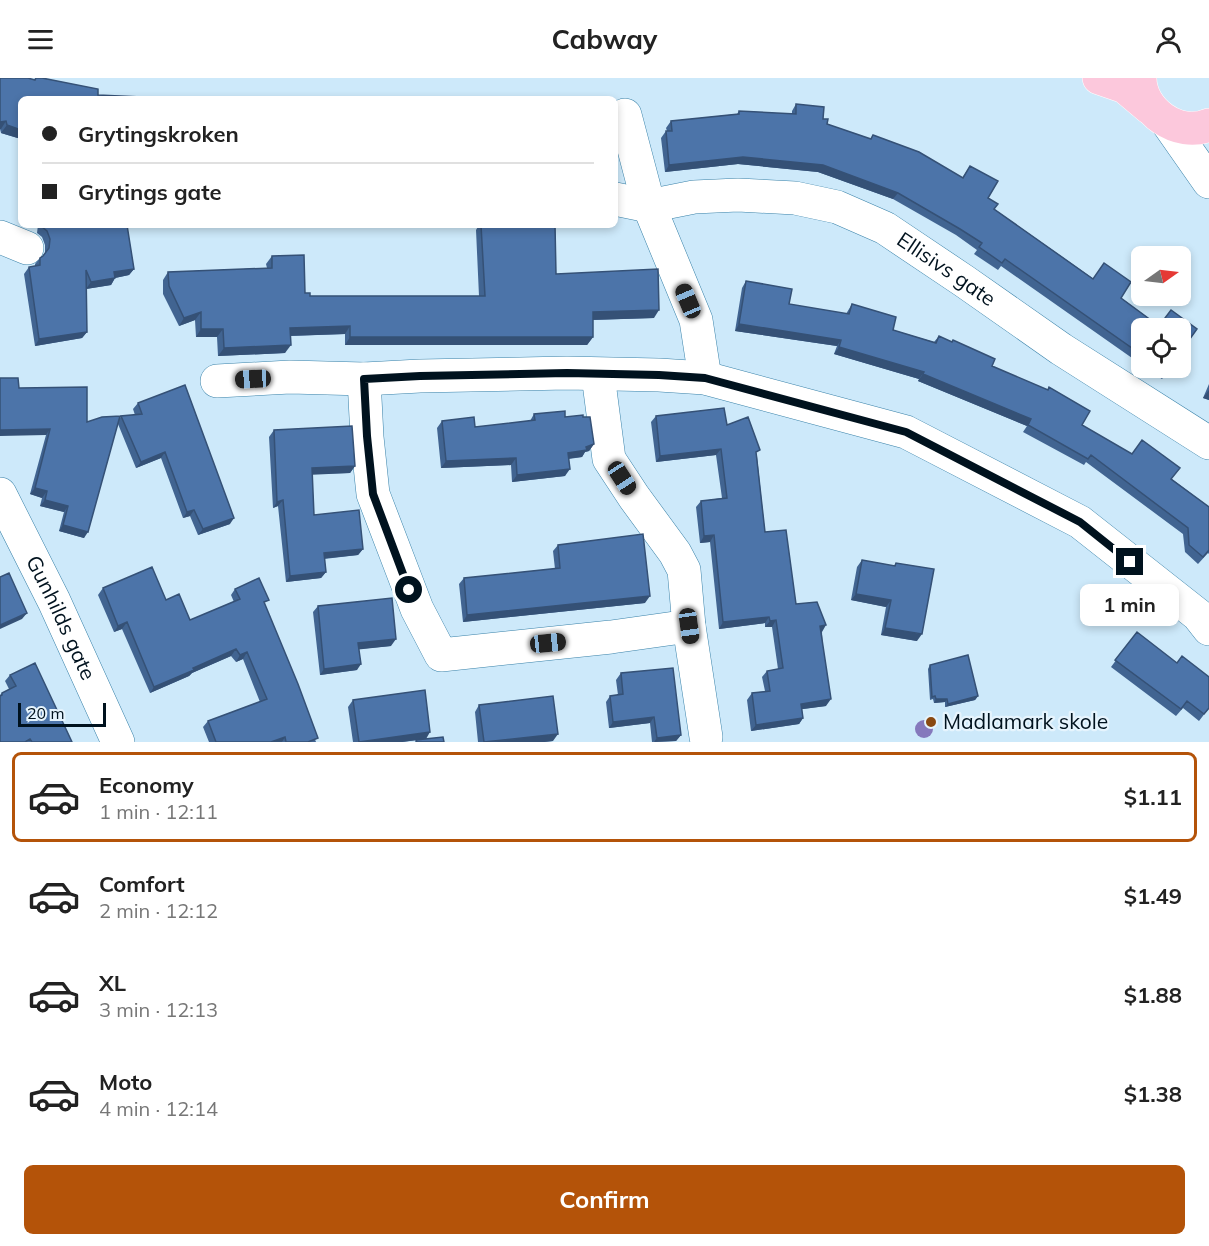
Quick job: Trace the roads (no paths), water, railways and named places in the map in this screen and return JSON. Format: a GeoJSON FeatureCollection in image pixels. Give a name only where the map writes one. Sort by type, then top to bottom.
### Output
{"type":"FeatureCollection","features":[{"type":"Feature","properties":{"kind":"main road"},"geometry":{"type":"LineString","coordinates":[[1099,78],[1125,87],[1152,103],[1184,128],[1202,128],[1209,125]]}},
{"type":"Feature","properties":{"kind":"street"},"geometry":{"type":"LineString","coordinates":[[1152,103],[1209,182]]}},
{"type":"Feature","properties":{"kind":"street"},"geometry":{"type":"LineString","coordinates":[[625,115],[649,206],[696,320],[705,378]]}},
{"type":"Feature","properties":{"kind":"street","name":"Ellisivs gate"},"geometry":{"type":"LineString","coordinates":[[649,206],[694,197],[738,195],[795,198],[837,207],[885,228],[1061,349],[1209,443]]}},
{"type":"Feature","properties":{"kind":"street"},"geometry":{"type":"LineString","coordinates":[[618,200],[649,206]]}},
{"type":"Feature","properties":{"kind":"street"},"geometry":{"type":"LineString","coordinates":[[217,381],[290,377],[364,379],[567,373],[705,378],[906,432],[1080,522],[1198,615],[1209,629]]}},
{"type":"Feature","properties":{"kind":"street"},"geometry":{"type":"LineString","coordinates":[[598,375],[609,459],[684,570],[689,626],[706,737]]}},
{"type":"Feature","properties":{"kind":"street"},"geometry":{"type":"LineString","coordinates":[[364,379],[373,494],[417,609],[441,655],[611,637],[689,626]]}},
{"type":"Feature","properties":{"kind":"street","name":"Gunhilds gate"},"geometry":{"type":"LineString","coordinates":[[0,494],[50,592],[118,742]]}},
{"type":"Feature","properties":{"kind":"place","name":"Madlamark skole"},"geometry":{"type":"Point","coordinates":[931,722]}}]}
